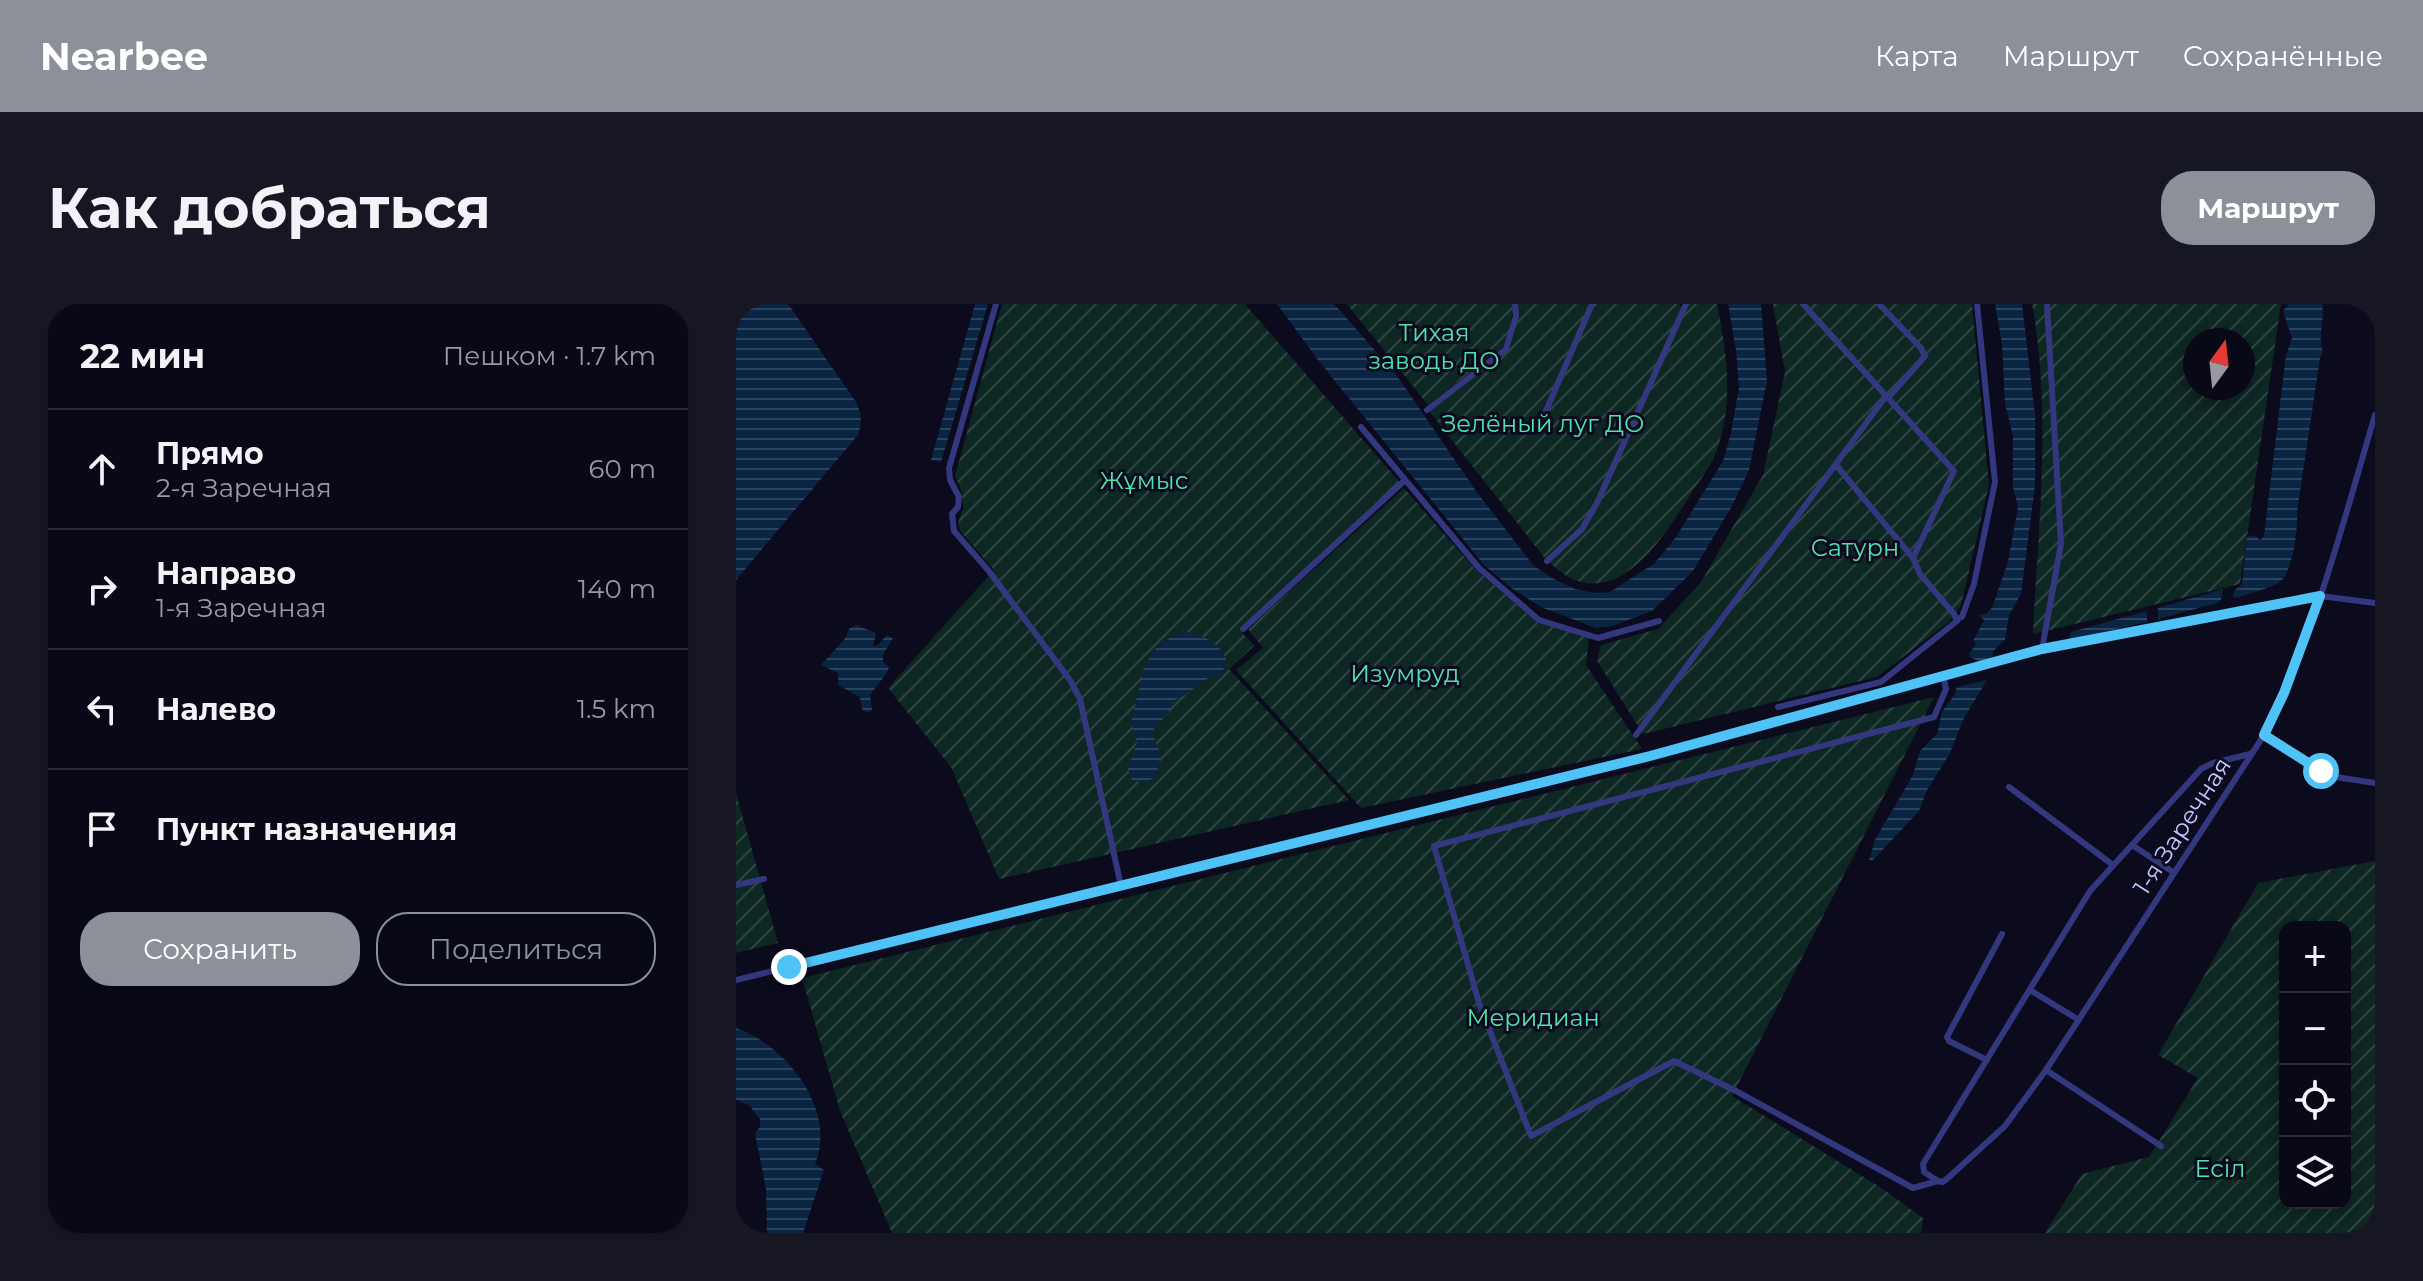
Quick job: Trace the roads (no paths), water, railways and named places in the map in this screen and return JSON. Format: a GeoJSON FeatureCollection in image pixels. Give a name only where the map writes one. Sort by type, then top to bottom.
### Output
{"type":"FeatureCollection","features":[{"type":"Feature","properties":{"kind":"street"},"geometry":{"type":"LineString","coordinates":[[996,304],[949,468],[950,480],[959,497],[952,522],[954,531],[988,570],[1070,680],[1080,699],[1121,886]]}},
{"type":"Feature","properties":{"kind":"street"},"geometry":{"type":"LineString","coordinates":[[1427,410],[1506,349],[1516,316],[1515,304]]}},
{"type":"Feature","properties":{"kind":"street"},"geometry":{"type":"LineString","coordinates":[[1532,432],[1546,411],[1592,304]]}},
{"type":"Feature","properties":{"kind":"street"},"geometry":{"type":"LineString","coordinates":[[1803,304],[1954,471],[1913,558]]}},
{"type":"Feature","properties":{"kind":"street"},"geometry":{"type":"LineString","coordinates":[[1636,735],[1887,397],[1925,356],[1879,304]]}},
{"type":"Feature","properties":{"kind":"street"},"geometry":{"type":"LineString","coordinates":[[1778,707],[1881,682],[1962,617],[1974,584],[1995,482],[1977,304]]}},
{"type":"Feature","properties":{"kind":"street"},"geometry":{"type":"LineString","coordinates":[[2042,649],[2061,544],[2047,304]]}},
{"type":"Feature","properties":{"kind":"street"},"geometry":{"type":"LineString","coordinates":[[1547,561],[1582,529],[1597,503],[1684,305]]}},
{"type":"Feature","properties":{"kind":"street","name":"1-я Заречная"},"geometry":{"type":"LineString","coordinates":[[1938,1181],[1943,1182],[2005,1126],[2046,1070],[2264,735],[2284,693],[2320,596],[2375,415]]}},
{"type":"Feature","properties":{"kind":"street"},"geometry":{"type":"LineString","coordinates":[[1361,427],[1479,568],[1539,620],[1598,638],[1659,621]]}},
{"type":"Feature","properties":{"kind":"street"},"geometry":{"type":"LineString","coordinates":[[1836,465],[1913,558],[1920,574],[1957,619]]}},
{"type":"Feature","properties":{"kind":"street"},"geometry":{"type":"LineString","coordinates":[[1243,629],[1404,481]]}},
{"type":"Feature","properties":{"kind":"street"},"geometry":{"type":"LineString","coordinates":[[736,980],[1650,756],[2042,649],[2320,596],[2375,603]]}},
{"type":"Feature","properties":{"kind":"street"},"geometry":{"type":"LineString","coordinates":[[1938,1181],[1913,1188],[1736,1091],[1674,1061],[1531,1136],[1479,1003],[1434,846],[1934,717],[1946,689],[1943,675]]}},
{"type":"Feature","properties":{"kind":"street"},"geometry":{"type":"LineString","coordinates":[[2264,735],[2329,776],[2375,783]]}},
{"type":"Feature","properties":{"kind":"street"},"geometry":{"type":"LineString","coordinates":[[1938,1181],[1924,1172],[1923,1164],[2090,891],[2201,769],[2250,754]]}},
{"type":"Feature","properties":{"kind":"street"},"geometry":{"type":"LineString","coordinates":[[2009,787],[2113,865]]}},
{"type":"Feature","properties":{"kind":"street"},"geometry":{"type":"LineString","coordinates":[[2132,845],[2173,872]]}},
{"type":"Feature","properties":{"kind":"street"},"geometry":{"type":"LineString","coordinates":[[736,885],[764,879]]}},
{"type":"Feature","properties":{"kind":"street"},"geometry":{"type":"LineString","coordinates":[[1987,1060],[1949,1041],[1947,1037],[2002,934]]}},
{"type":"Feature","properties":{"kind":"street"},"geometry":{"type":"LineString","coordinates":[[2030,990],[2079,1020]]}},
{"type":"Feature","properties":{"kind":"street"},"geometry":{"type":"LineString","coordinates":[[2046,1070],[2161,1146]]}},
{"type":"Feature","properties":{"kind":"water"},"geometry":{"type":"Polygon","coordinates":[[[736,304],[788,304],[856,402],[861,418],[858,435],[736,580],[736,304]]]}},
{"type":"Feature","properties":{"kind":"water"},"geometry":{"type":"Polygon","coordinates":[[[975,304],[988,304],[941,462],[931,460],[975,304]]]}},
{"type":"Feature","properties":{"kind":"water"},"geometry":{"type":"Polygon","coordinates":[[[1277,304],[1334,304],[1395,373],[1476,491],[1533,565],[1575,589],[1610,592],[1655,563],[1676,537],[1723,461],[1739,387],[1728,304],[1761,304],[1767,381],[1749,470],[1732,506],[1693,571],[1652,611],[1612,626],[1596,628],[1543,608],[1514,590],[1484,565],[1318,360],[1277,304]]]}},
{"type":"Feature","properties":{"kind":"water"},"geometry":{"type":"Polygon","coordinates":[[[1995,304],[2022,304],[2035,415],[2035,485],[2021,594],[2009,615],[2005,640],[1993,651],[1991,661],[1978,664],[1969,654],[1984,620],[1978,615],[1986,614],[1992,608],[2008,562],[2018,507],[2013,487],[2013,436],[2005,404],[2002,344],[1995,304]]]}},
{"type":"Feature","properties":{"kind":"water"},"geometry":{"type":"Polygon","coordinates":[[[2289,304],[2322,304],[2323,310],[2323,352],[2297,512],[2294,550],[2287,571],[2278,583],[2236,598],[2234,591],[2242,584],[2247,537],[2254,535],[2260,540],[2264,536],[2286,355],[2292,338],[2283,311],[2289,304]]]}},
{"type":"Feature","properties":{"kind":"water"},"geometry":{"type":"Polygon","coordinates":[[[2223,589],[2221,600],[2217,603],[2158,619],[2158,608],[2223,589]]]}},
{"type":"Feature","properties":{"kind":"water"},"geometry":{"type":"Polygon","coordinates":[[[2147,611],[2147,622],[2069,640],[2071,632],[2147,611]]]}},
{"type":"Feature","properties":{"kind":"water"},"geometry":{"type":"Polygon","coordinates":[[[856,625],[876,633],[873,646],[887,635],[893,638],[883,655],[883,662],[889,667],[887,673],[870,695],[872,710],[867,713],[862,709],[860,697],[838,685],[838,673],[821,665],[844,640],[850,628],[856,625]]]}},
{"type":"Feature","properties":{"kind":"water"},"geometry":{"type":"Polygon","coordinates":[[[1182,631],[1215,644],[1227,662],[1221,674],[1202,681],[1175,700],[1154,728],[1153,735],[1161,755],[1156,776],[1145,783],[1132,780],[1128,768],[1137,742],[1131,723],[1144,668],[1153,651],[1182,631]]]}},
{"type":"Feature","properties":{"kind":"water"},"geometry":{"type":"Polygon","coordinates":[[[1987,680],[1964,718],[1949,755],[1927,790],[1919,811],[1869,861],[1875,840],[1913,775],[1920,751],[1937,734],[1942,712],[1957,687],[1987,680]]]}},
{"type":"Feature","properties":{"kind":"water"},"geometry":{"type":"Polygon","coordinates":[[[736,1028],[772,1048],[789,1064],[813,1101],[819,1122],[820,1143],[815,1164],[824,1170],[803,1233],[767,1233],[766,1189],[755,1133],[760,1127],[760,1119],[749,1105],[736,1100],[736,1028]]]}},
{"type":"Feature","properties":{"kind":"park label","name":"Тихая заводь ДО"},"geometry":{"type":"Point","coordinates":[1434,346]}},
{"type":"Feature","properties":{"kind":"park label","name":"Зелёный луг ДО"},"geometry":{"type":"Point","coordinates":[1543,423]}},
{"type":"Feature","properties":{"kind":"park label","name":"Жұмыс"},"geometry":{"type":"Point","coordinates":[1144,480]}},
{"type":"Feature","properties":{"kind":"park label","name":"Сатурн"},"geometry":{"type":"Point","coordinates":[1855,547]}},
{"type":"Feature","properties":{"kind":"park label","name":"Изумруд"},"geometry":{"type":"Point","coordinates":[1405,673]}},
{"type":"Feature","properties":{"kind":"park label","name":"Меридиан"},"geometry":{"type":"Point","coordinates":[1533,1017]}},
{"type":"Feature","properties":{"kind":"park label","name":"Есіл"},"geometry":{"type":"Point","coordinates":[2220,1168]}}]}
